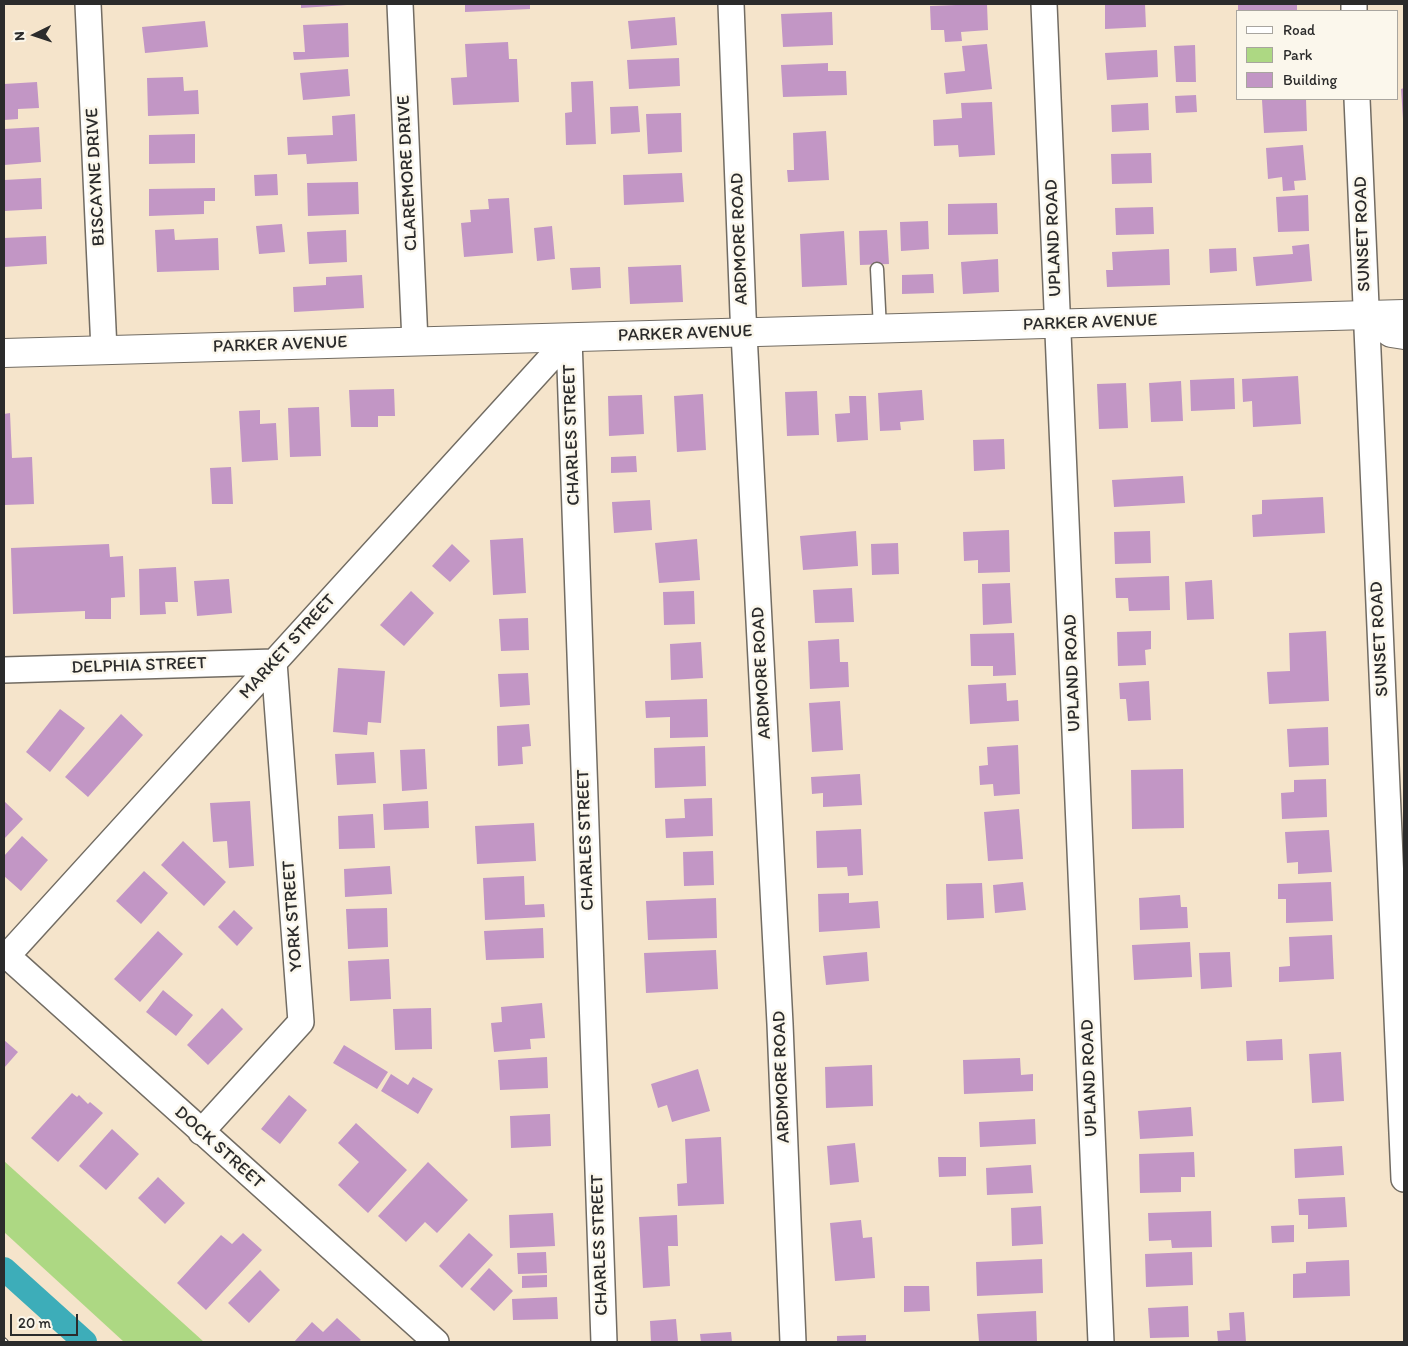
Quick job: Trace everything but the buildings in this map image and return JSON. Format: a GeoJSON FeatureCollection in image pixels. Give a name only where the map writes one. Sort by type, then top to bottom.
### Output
{"type":"FeatureCollection","features":[{"type":"Feature","properties":{"kind":"street","name":"BISCAYNE DRIVE"},"geometry":{"type":"LineString","coordinates":[[88,4],[104,350]]}},
{"type":"Feature","properties":{"kind":"street","name":"CLAREMORE DRIVE"},"geometry":{"type":"LineString","coordinates":[[400,4],[416,342]]}},
{"type":"Feature","properties":{"kind":"street","name":"ARDMORE ROAD"},"geometry":{"type":"LineString","coordinates":[[730,4],[744,332],[780,1024],[793,1342]]}},
{"type":"Feature","properties":{"kind":"street","name":"UPLAND ROAD"},"geometry":{"type":"LineString","coordinates":[[1044,4],[1101,1342]]}},
{"type":"Feature","properties":{"kind":"street","name":"SUNSET ROAD"},"geometry":{"type":"LineString","coordinates":[[1357,100],[1404,1179]]}},
{"type":"Feature","properties":{"kind":"street","name":"PARKER AVENUE"},"geometry":{"type":"LineString","coordinates":[[4,353],[1404,314]]}},
{"type":"Feature","properties":{"kind":"street"},"geometry":{"type":"LineString","coordinates":[[1366,315],[1391,333],[1404,335]]}},
{"type":"Feature","properties":{"kind":"street","name":"MARKET STREET"},"geometry":{"type":"LineString","coordinates":[[6,954],[568,338]]}},
{"type":"Feature","properties":{"kind":"street","name":"CHARLES STREET"},"geometry":{"type":"LineString","coordinates":[[568,338],[604,1342]]}},
{"type":"Feature","properties":{"kind":"street","name":"DELPHIA STREET"},"geometry":{"type":"LineString","coordinates":[[4,670],[274,662]]}},
{"type":"Feature","properties":{"kind":"street","name":"YORK STREET"},"geometry":{"type":"LineString","coordinates":[[201,1132],[300,1022],[274,662]]}},
{"type":"Feature","properties":{"kind":"street","name":"DOCK STREET"},"geometry":{"type":"LineString","coordinates":[[6,954],[201,1132],[436,1342]]}},
{"type":"Feature","properties":{"kind":"lane"},"geometry":{"type":"LineString","coordinates":[[877,269],[880,329]]}},
{"type":"Feature","properties":{"kind":"green space"},"geometry":{"type":"Polygon","coordinates":[[[4,1161],[204,1342],[124,1342],[4,1232],[4,1161]]]}},
{"type":"Feature","properties":{"kind":"waterway"},"geometry":{"type":"LineString","coordinates":[[4,1269],[85,1342]]}}]}
